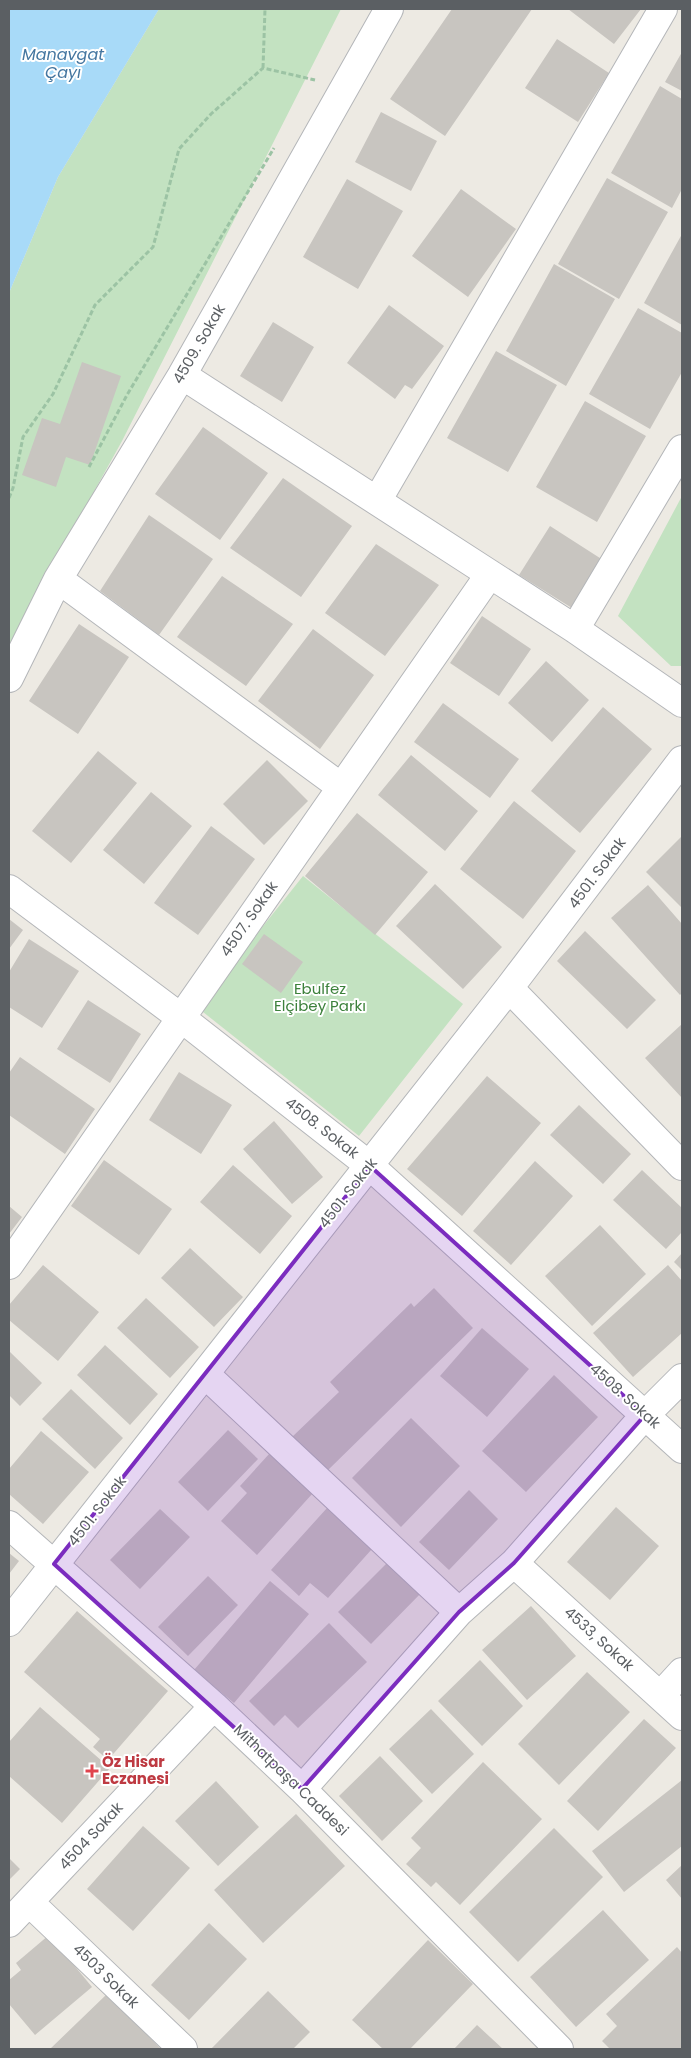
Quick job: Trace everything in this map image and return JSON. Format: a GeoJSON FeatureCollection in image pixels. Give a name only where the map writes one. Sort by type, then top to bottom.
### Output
{"type":"FeatureCollection","features":[{"type":"Feature","properties":{"kind":"street","name":"4509. Sokak"},"geometry":{"type":"LineString","coordinates":[[9,678],[58,579],[182,375],[389,9]]}},
{"type":"Feature","properties":{"kind":"street"},"geometry":{"type":"LineString","coordinates":[[377,502],[663,9]]}},
{"type":"Feature","properties":{"kind":"street"},"geometry":{"type":"LineString","coordinates":[[182,375],[575,629],[682,703]]}},
{"type":"Feature","properties":{"kind":"street"},"geometry":{"type":"LineString","coordinates":[[575,629],[682,449]]}},
{"type":"Feature","properties":{"kind":"street","name":"4507. Sokak"},"geometry":{"type":"LineString","coordinates":[[9,1265],[490,574]]}},
{"type":"Feature","properties":{"kind":"street"},"geometry":{"type":"LineString","coordinates":[[58,579],[341,787]]}},
{"type":"Feature","properties":{"kind":"street","name":"4501. Sokak"},"geometry":{"type":"LineString","coordinates":[[9,1622],[509,988],[682,760]]}},
{"type":"Feature","properties":{"kind":"street","name":"4508. Sokak"},"geometry":{"type":"LineString","coordinates":[[9,890],[180,1017],[370,1166],[682,1449]]}},
{"type":"Feature","properties":{"kind":"street"},"geometry":{"type":"LineString","coordinates":[[509,988],[682,1166]]}},
{"type":"Feature","properties":{"kind":"street"},"geometry":{"type":"LineString","coordinates":[[205,1374],[459,1612]]}},
{"type":"Feature","properties":{"kind":"street"},"geometry":{"type":"LineString","coordinates":[[302,1789],[459,1612],[514,1563],[645,1415],[682,1378]]}},
{"type":"Feature","properties":{"kind":"street","name":"Mithatpaşa Caddesi"},"geometry":{"type":"LineString","coordinates":[[9,1525],[214,1706],[302,1789],[559,2049]]}},
{"type":"Feature","properties":{"kind":"street","name":"4533, Sokak"},"geometry":{"type":"LineString","coordinates":[[514,1563],[682,1716]]}},
{"type":"Feature","properties":{"kind":"street"},"geometry":{"type":"LineString","coordinates":[[661,1695],[682,1672]]}},
{"type":"Feature","properties":{"kind":"street","name":"4504 Sokak"},"geometry":{"type":"LineString","coordinates":[[9,1923],[214,1706]]}},
{"type":"Feature","properties":{"kind":"street","name":"4503 Sokak"},"geometry":{"type":"LineString","coordinates":[[29,1902],[183,2049]]}},
{"type":"Feature","properties":{"kind":"path"},"geometry":{"type":"LineString","coordinates":[[9,498],[13,488],[23,437],[52,394],[94,305],[153,247],[179,149],[211,114],[263,68],[265,9]]}},
{"type":"Feature","properties":{"kind":"path"},"geometry":{"type":"LineString","coordinates":[[263,68],[315,80],[341,94]]}},
{"type":"Feature","properties":{"kind":"path"},"geometry":{"type":"LineString","coordinates":[[310,88],[319,72]]}},
{"type":"Feature","properties":{"kind":"path"},"geometry":{"type":"LineString","coordinates":[[86,474],[127,395],[279,140]]}},
{"type":"Feature","properties":{"kind":"highlighted area"},"geometry":{"type":"Polygon","coordinates":[[[370,1166],[645,1415],[514,1563],[459,1612],[302,1789],[54,1564],[370,1166]]]}},
{"type":"Feature","properties":{"kind":"green space"},"geometry":{"type":"Polygon","coordinates":[[[159,9],[341,9],[122,441],[9,645],[9,293],[58,177],[159,9]]]}},
{"type":"Feature","properties":{"kind":"green space"},"geometry":{"type":"Polygon","coordinates":[[[682,496],[682,666],[671,666],[618,616],[682,496]]]}},
{"type":"Feature","properties":{"kind":"green space","name":"Ebulfez Elçibey Parkı"},"geometry":{"type":"Polygon","coordinates":[[[303,876],[463,1004],[359,1136],[198,1008],[303,876]]]}},
{"type":"Feature","properties":{"kind":"water","name":"Manavgat Çayı"},"geometry":{"type":"Polygon","coordinates":[[[9,9],[159,9],[58,177],[9,293],[9,9]]]}},
{"type":"Feature","properties":{"kind":"building"},"geometry":{"type":"Polygon","coordinates":[[[452,9],[532,9],[445,136],[390,99],[452,9]]]}},
{"type":"Feature","properties":{"kind":"building"},"geometry":{"type":"Polygon","coordinates":[[[568,9],[641,9],[614,44],[568,9]]]}},
{"type":"Feature","properties":{"kind":"building"},"geometry":{"type":"Polygon","coordinates":[[[557,39],[609,73],[578,122],[525,88],[557,39]]]}},
{"type":"Feature","properties":{"kind":"building"},"geometry":{"type":"Polygon","coordinates":[[[682,52],[682,91],[665,82],[682,52]]]}},
{"type":"Feature","properties":{"kind":"building"},"geometry":{"type":"Polygon","coordinates":[[[660,86],[682,99],[682,189],[672,208],[611,173],[660,86]]]}},
{"type":"Feature","properties":{"kind":"building"},"geometry":{"type":"Polygon","coordinates":[[[381,112],[437,141],[411,191],[355,162],[381,112]]]}},
{"type":"Feature","properties":{"kind":"building"},"geometry":{"type":"Polygon","coordinates":[[[607,178],[668,212],[619,299],[558,264],[607,178]]]}},
{"type":"Feature","properties":{"kind":"building"},"geometry":{"type":"Polygon","coordinates":[[[347,179],[403,211],[358,289],[303,257],[347,179]]]}},
{"type":"Feature","properties":{"kind":"building"},"geometry":{"type":"Polygon","coordinates":[[[461,189],[516,229],[468,297],[412,256],[461,189]]]}},
{"type":"Feature","properties":{"kind":"building"},"geometry":{"type":"Polygon","coordinates":[[[682,234],[682,325],[644,303],[682,234]]]}},
{"type":"Feature","properties":{"kind":"building"},"geometry":{"type":"Polygon","coordinates":[[[554,264],[615,299],[566,386],[506,351],[554,264]]]}},
{"type":"Feature","properties":{"kind":"building"},"geometry":{"type":"Polygon","coordinates":[[[389,305],[444,346],[412,389],[405,385],[395,399],[347,363],[389,305]]]}},
{"type":"Feature","properties":{"kind":"building"},"geometry":{"type":"Polygon","coordinates":[[[638,308],[682,333],[682,372],[650,429],[589,394],[638,308]]]}},
{"type":"Feature","properties":{"kind":"building"},"geometry":{"type":"Polygon","coordinates":[[[273,322],[314,347],[282,402],[240,376],[273,322]]]}},
{"type":"Feature","properties":{"kind":"building"},"geometry":{"type":"Polygon","coordinates":[[[496,351],[557,385],[508,472],[447,438],[496,351]]]}},
{"type":"Feature","properties":{"kind":"building"},"geometry":{"type":"Polygon","coordinates":[[[82,362],[121,376],[90,465],[66,457],[56,487],[22,475],[42,418],[60,424],[82,362]]]}},
{"type":"Feature","properties":{"kind":"building"},"geometry":{"type":"Polygon","coordinates":[[[585,401],[646,436],[597,522],[536,487],[585,401]]]}},
{"type":"Feature","properties":{"kind":"building"},"geometry":{"type":"Polygon","coordinates":[[[203,427],[268,473],[220,540],[155,494],[203,427]]]}},
{"type":"Feature","properties":{"kind":"building"},"geometry":{"type":"Polygon","coordinates":[[[283,478],[352,526],[301,597],[230,548],[283,478]]]}},
{"type":"Feature","properties":{"kind":"building"},"geometry":{"type":"Polygon","coordinates":[[[149,515],[213,559],[159,635],[100,591],[149,515]]]}},
{"type":"Feature","properties":{"kind":"building"},"geometry":{"type":"Polygon","coordinates":[[[550,526],[603,560],[572,608],[519,575],[550,526]]]}},
{"type":"Feature","properties":{"kind":"building"},"geometry":{"type":"Polygon","coordinates":[[[376,544],[439,585],[385,656],[325,613],[376,544]]]}},
{"type":"Feature","properties":{"kind":"building"},"geometry":{"type":"Polygon","coordinates":[[[222,576],[293,624],[246,686],[177,637],[222,576]]]}},
{"type":"Feature","properties":{"kind":"building"},"geometry":{"type":"Polygon","coordinates":[[[482,616],[531,649],[499,696],[450,663],[482,616]]]}},
{"type":"Feature","properties":{"kind":"building"},"geometry":{"type":"Polygon","coordinates":[[[79,624],[129,657],[78,734],[29,701],[79,624]]]}},
{"type":"Feature","properties":{"kind":"building"},"geometry":{"type":"Polygon","coordinates":[[[313,629],[374,675],[320,749],[258,701],[313,629]]]}},
{"type":"Feature","properties":{"kind":"building"},"geometry":{"type":"Polygon","coordinates":[[[546,661],[589,700],[552,742],[508,703],[546,661]]]}},
{"type":"Feature","properties":{"kind":"building"},"geometry":{"type":"Polygon","coordinates":[[[443,703],[519,759],[490,798],[414,742],[443,703]]]}},
{"type":"Feature","properties":{"kind":"building"},"geometry":{"type":"Polygon","coordinates":[[[603,707],[652,749],[580,833],[531,791],[603,707]]]}},
{"type":"Feature","properties":{"kind":"building"},"geometry":{"type":"Polygon","coordinates":[[[98,751],[137,783],[71,863],[32,831],[98,751]]]}},
{"type":"Feature","properties":{"kind":"building"},"geometry":{"type":"Polygon","coordinates":[[[411,755],[478,811],[445,851],[378,795],[411,755]]]}},
{"type":"Feature","properties":{"kind":"building"},"geometry":{"type":"Polygon","coordinates":[[[267,760],[308,801],[264,845],[223,804],[267,760]]]}},
{"type":"Feature","properties":{"kind":"building"},"geometry":{"type":"Polygon","coordinates":[[[151,792],[192,826],[144,884],[103,850],[151,792]]]}},
{"type":"Feature","properties":{"kind":"building"},"geometry":{"type":"Polygon","coordinates":[[[514,801],[576,851],[523,919],[460,869],[514,801]]]}},
{"type":"Feature","properties":{"kind":"building"},"geometry":{"type":"Polygon","coordinates":[[[357,813],[428,872],[375,935],[305,876],[357,813]]]}},
{"type":"Feature","properties":{"kind":"building"},"geometry":{"type":"Polygon","coordinates":[[[211,826],[255,859],[198,935],[154,903],[211,826]]]}},
{"type":"Feature","properties":{"kind":"building"},"geometry":{"type":"Polygon","coordinates":[[[682,836],[682,908],[646,872],[682,836]]]}},
{"type":"Feature","properties":{"kind":"building"},"geometry":{"type":"Polygon","coordinates":[[[435,884],[502,947],[463,989],[396,926],[435,884]]]}},
{"type":"Feature","properties":{"kind":"building"},"geometry":{"type":"Polygon","coordinates":[[[648,885],[682,924],[682,993],[680,995],[611,918],[648,885]]]}},
{"type":"Feature","properties":{"kind":"building"},"geometry":{"type":"Polygon","coordinates":[[[9,919],[23,930],[9,949],[9,919]]]}},
{"type":"Feature","properties":{"kind":"building"},"geometry":{"type":"Polygon","coordinates":[[[585,931],[656,1000],[627,1029],[557,961],[585,931]]]}},
{"type":"Feature","properties":{"kind":"building"},"geometry":{"type":"Polygon","coordinates":[[[264,934],[303,962],[281,993],[242,964],[264,934]]]}},
{"type":"Feature","properties":{"kind":"building"},"geometry":{"type":"Polygon","coordinates":[[[29,939],[79,971],[42,1028],[9,1007],[9,972],[29,939]]]}},
{"type":"Feature","properties":{"kind":"building"},"geometry":{"type":"Polygon","coordinates":[[[88,1000],[141,1034],[110,1083],[57,1049],[88,1000]]]}},
{"type":"Feature","properties":{"kind":"building"},"geometry":{"type":"Polygon","coordinates":[[[682,1024],[682,1098],[645,1058],[682,1024]]]}},
{"type":"Feature","properties":{"kind":"building"},"geometry":{"type":"Polygon","coordinates":[[[20,1057],[95,1109],[65,1154],[9,1115],[9,1073],[20,1057]]]}},
{"type":"Feature","properties":{"kind":"building"},"geometry":{"type":"Polygon","coordinates":[[[179,1072],[232,1105],[201,1154],[149,1120],[179,1072]]]}},
{"type":"Feature","properties":{"kind":"building"},"geometry":{"type":"Polygon","coordinates":[[[487,1076],[541,1123],[462,1216],[407,1169],[487,1076]]]}},
{"type":"Feature","properties":{"kind":"building"},"geometry":{"type":"Polygon","coordinates":[[[579,1105],[631,1154],[603,1184],[550,1135],[579,1105]]]}},
{"type":"Feature","properties":{"kind":"building"},"geometry":{"type":"Polygon","coordinates":[[[274,1121],[323,1177],[292,1204],[243,1149],[274,1121]]]}},
{"type":"Feature","properties":{"kind":"building"},"geometry":{"type":"Polygon","coordinates":[[[104,1160],[172,1209],[139,1255],[71,1206],[104,1160]]]}},
{"type":"Feature","properties":{"kind":"building"},"geometry":{"type":"Polygon","coordinates":[[[535,1161],[573,1196],[511,1265],[473,1231],[535,1161]]]}},
{"type":"Feature","properties":{"kind":"building"},"geometry":{"type":"Polygon","coordinates":[[[233,1165],[292,1216],[260,1254],[200,1202],[233,1165]]]}},
{"type":"Feature","properties":{"kind":"building"},"geometry":{"type":"Polygon","coordinates":[[[642,1170],[682,1208],[682,1232],[666,1249],[613,1200],[642,1170]]]}},
{"type":"Feature","properties":{"kind":"building"},"geometry":{"type":"Polygon","coordinates":[[[9,1206],[22,1217],[9,1234],[9,1206]]]}},
{"type":"Feature","properties":{"kind":"building"},"geometry":{"type":"Polygon","coordinates":[[[600,1225],[646,1274],[592,1326],[545,1276],[600,1225]]]}},
{"type":"Feature","properties":{"kind":"building"},"geometry":{"type":"Polygon","coordinates":[[[190,1248],[243,1297],[214,1327],[161,1278],[190,1248]]]}},
{"type":"Feature","properties":{"kind":"building"},"geometry":{"type":"Polygon","coordinates":[[[682,1253],[682,1270],[674,1262],[682,1253]]]}},
{"type":"Feature","properties":{"kind":"building"},"geometry":{"type":"Polygon","coordinates":[[[43,1265],[99,1312],[58,1361],[9,1320],[9,1305],[43,1265]]]}},
{"type":"Feature","properties":{"kind":"building"},"geometry":{"type":"Polygon","coordinates":[[[668,1265],[682,1281],[682,1333],[633,1377],[593,1333],[668,1265]]]}},
{"type":"Feature","properties":{"kind":"building"},"geometry":{"type":"Polygon","coordinates":[[[434,1288],[473,1328],[326,1472],[292,1437],[339,1392],[330,1382],[411,1303],[414,1307],[434,1288]]]}},
{"type":"Feature","properties":{"kind":"building"},"geometry":{"type":"Polygon","coordinates":[[[146,1298],[199,1347],[170,1378],[117,1328],[146,1298]]]}},
{"type":"Feature","properties":{"kind":"building"},"geometry":{"type":"Polygon","coordinates":[[[482,1328],[529,1369],[487,1417],[440,1376],[482,1328]]]}},
{"type":"Feature","properties":{"kind":"building"},"geometry":{"type":"Polygon","coordinates":[[[105,1345],[158,1394],[130,1425],[77,1375],[105,1345]]]}},
{"type":"Feature","properties":{"kind":"building"},"geometry":{"type":"Polygon","coordinates":[[[9,1351],[42,1383],[20,1406],[9,1395],[9,1351]]]}},
{"type":"Feature","properties":{"kind":"building"},"geometry":{"type":"Polygon","coordinates":[[[554,1375],[598,1417],[526,1492],[482,1451],[554,1375]]]}},
{"type":"Feature","properties":{"kind":"building"},"geometry":{"type":"Polygon","coordinates":[[[71,1389],[123,1438],[95,1469],[42,1419],[71,1389]]]}},
{"type":"Feature","properties":{"kind":"building"},"geometry":{"type":"Polygon","coordinates":[[[411,1418],[460,1466],[401,1527],[352,1478],[411,1418]]]}},
{"type":"Feature","properties":{"kind":"building"},"geometry":{"type":"Polygon","coordinates":[[[228,1430],[258,1459],[208,1511],[178,1482],[228,1430]]]}},
{"type":"Feature","properties":{"kind":"building"},"geometry":{"type":"Polygon","coordinates":[[[41,1431],[89,1472],[43,1524],[9,1494],[9,1469],[41,1431]]]}},
{"type":"Feature","properties":{"kind":"building"},"geometry":{"type":"Polygon","coordinates":[[[270,1453],[313,1493],[257,1555],[221,1521],[247,1493],[240,1486],[270,1453]]]}},
{"type":"Feature","properties":{"kind":"building"},"geometry":{"type":"Polygon","coordinates":[[[469,1490],[498,1519],[449,1570],[419,1542],[469,1490]]]}},
{"type":"Feature","properties":{"kind":"building"},"geometry":{"type":"Polygon","coordinates":[[[616,1507],[659,1546],[610,1600],[567,1562],[616,1507]]]}},
{"type":"Feature","properties":{"kind":"building"},"geometry":{"type":"Polygon","coordinates":[[[327,1508],[372,1549],[328,1598],[310,1583],[299,1596],[271,1570],[327,1508]]]}},
{"type":"Feature","properties":{"kind":"building"},"geometry":{"type":"Polygon","coordinates":[[[160,1509],[190,1537],[140,1589],[110,1560],[160,1509]]]}},
{"type":"Feature","properties":{"kind":"building"},"geometry":{"type":"Polygon","coordinates":[[[9,1553],[19,1561],[9,1574],[9,1553]]]}},
{"type":"Feature","properties":{"kind":"building"},"geometry":{"type":"Polygon","coordinates":[[[394,1556],[426,1588],[371,1644],[338,1612],[394,1556]]]}},
{"type":"Feature","properties":{"kind":"building"},"geometry":{"type":"Polygon","coordinates":[[[208,1576],[238,1605],[188,1656],[158,1627],[208,1576]]]}},
{"type":"Feature","properties":{"kind":"building"},"geometry":{"type":"Polygon","coordinates":[[[270,1581],[309,1614],[234,1703],[194,1670],[270,1581]]]}},
{"type":"Feature","properties":{"kind":"building"},"geometry":{"type":"Polygon","coordinates":[[[531,1606],[576,1656],[527,1700],[482,1650],[531,1606]]]}},
{"type":"Feature","properties":{"kind":"building"},"geometry":{"type":"Polygon","coordinates":[[[77,1611],[168,1691],[108,1760],[93,1747],[100,1739],[24,1672],[77,1611]]]}},
{"type":"Feature","properties":{"kind":"building"},"geometry":{"type":"Polygon","coordinates":[[[329,1623],[367,1662],[298,1728],[285,1715],[274,1726],[249,1701],[329,1623]]]}},
{"type":"Feature","properties":{"kind":"building"},"geometry":{"type":"Polygon","coordinates":[[[480,1660],[523,1706],[482,1746],[438,1701],[480,1660]]]}},
{"type":"Feature","properties":{"kind":"building"},"geometry":{"type":"Polygon","coordinates":[[[587,1672],[630,1712],[559,1785],[518,1744],[587,1672]]]}},
{"type":"Feature","properties":{"kind":"building"},"geometry":{"type":"Polygon","coordinates":[[[40,1707],[110,1768],[62,1823],[9,1776],[9,1742],[40,1707]]]}},
{"type":"Feature","properties":{"kind":"building"},"geometry":{"type":"Polygon","coordinates":[[[431,1709],[474,1754],[432,1794],[389,1749],[431,1709]]]}},
{"type":"Feature","properties":{"kind":"building"},"geometry":{"type":"Polygon","coordinates":[[[644,1719],[676,1748],[598,1831],[567,1801],[644,1719]]]}},
{"type":"Feature","properties":{"kind":"building"},"geometry":{"type":"Polygon","coordinates":[[[380,1756],[423,1801],[382,1841],[339,1796],[380,1756]]]}},
{"type":"Feature","properties":{"kind":"building"},"geometry":{"type":"Polygon","coordinates":[[[483,1762],[542,1819],[460,1905],[436,1882],[431,1887],[406,1864],[421,1848],[411,1838],[483,1762]]]}},
{"type":"Feature","properties":{"kind":"building"},"geometry":{"type":"Polygon","coordinates":[[[682,1780],[682,1846],[624,1892],[592,1851],[682,1780]]]}},
{"type":"Feature","properties":{"kind":"building"},"geometry":{"type":"Polygon","coordinates":[[[216,1781],[259,1827],[218,1866],[175,1821],[216,1781]]]}},
{"type":"Feature","properties":{"kind":"building"},"geometry":{"type":"Polygon","coordinates":[[[296,1814],[345,1866],[263,1943],[214,1890],[296,1814]]]}},
{"type":"Feature","properties":{"kind":"building"},"geometry":{"type":"Polygon","coordinates":[[[143,1826],[190,1868],[133,1931],[87,1889],[143,1826]]]}},
{"type":"Feature","properties":{"kind":"building"},"geometry":{"type":"Polygon","coordinates":[[[554,1828],[603,1877],[518,1962],[469,1912],[554,1828]]]}},
{"type":"Feature","properties":{"kind":"building"},"geometry":{"type":"Polygon","coordinates":[[[9,1858],[20,1869],[9,1880],[9,1858]]]}},
{"type":"Feature","properties":{"kind":"building"},"geometry":{"type":"Polygon","coordinates":[[[682,1865],[682,1899],[666,1880],[682,1865]]]}},
{"type":"Feature","properties":{"kind":"building"},"geometry":{"type":"Polygon","coordinates":[[[603,1910],[649,1960],[576,2027],[530,1977],[603,1910]]]}},
{"type":"Feature","properties":{"kind":"building"},"geometry":{"type":"Polygon","coordinates":[[[209,1923],[247,1959],[189,2020],[151,1985],[209,1923]]]}},
{"type":"Feature","properties":{"kind":"building"},"geometry":{"type":"Polygon","coordinates":[[[49,1935],[92,1987],[35,2035],[9,2004],[9,1980],[21,1970],[16,1963],[49,1935]]]}},
{"type":"Feature","properties":{"kind":"building"},"geometry":{"type":"Polygon","coordinates":[[[428,1940],[473,1984],[410,2049],[383,2049],[352,2020],[428,1940]]]}},
{"type":"Feature","properties":{"kind":"building"},"geometry":{"type":"Polygon","coordinates":[[[677,1947],[682,1953],[682,2048],[610,2049],[602,2041],[617,2026],[606,2014],[677,1947]]]}},
{"type":"Feature","properties":{"kind":"building"},"geometry":{"type":"Polygon","coordinates":[[[268,1991],[310,2032],[293,2049],[211,2049],[268,1991]]]}},
{"type":"Feature","properties":{"kind":"building"},"geometry":{"type":"Polygon","coordinates":[[[107,1994],[161,2049],[50,2049],[107,1994]]]}},
{"type":"Feature","properties":{"kind":"building"},"geometry":{"type":"Polygon","coordinates":[[[477,2025],[503,2049],[454,2049],[477,2025]]]}},
{"type":"Feature","properties":{"kind":"place","name":"Öz Hisar Eczanesi"},"geometry":{"type":"Point","coordinates":[92,1771]}}]}
